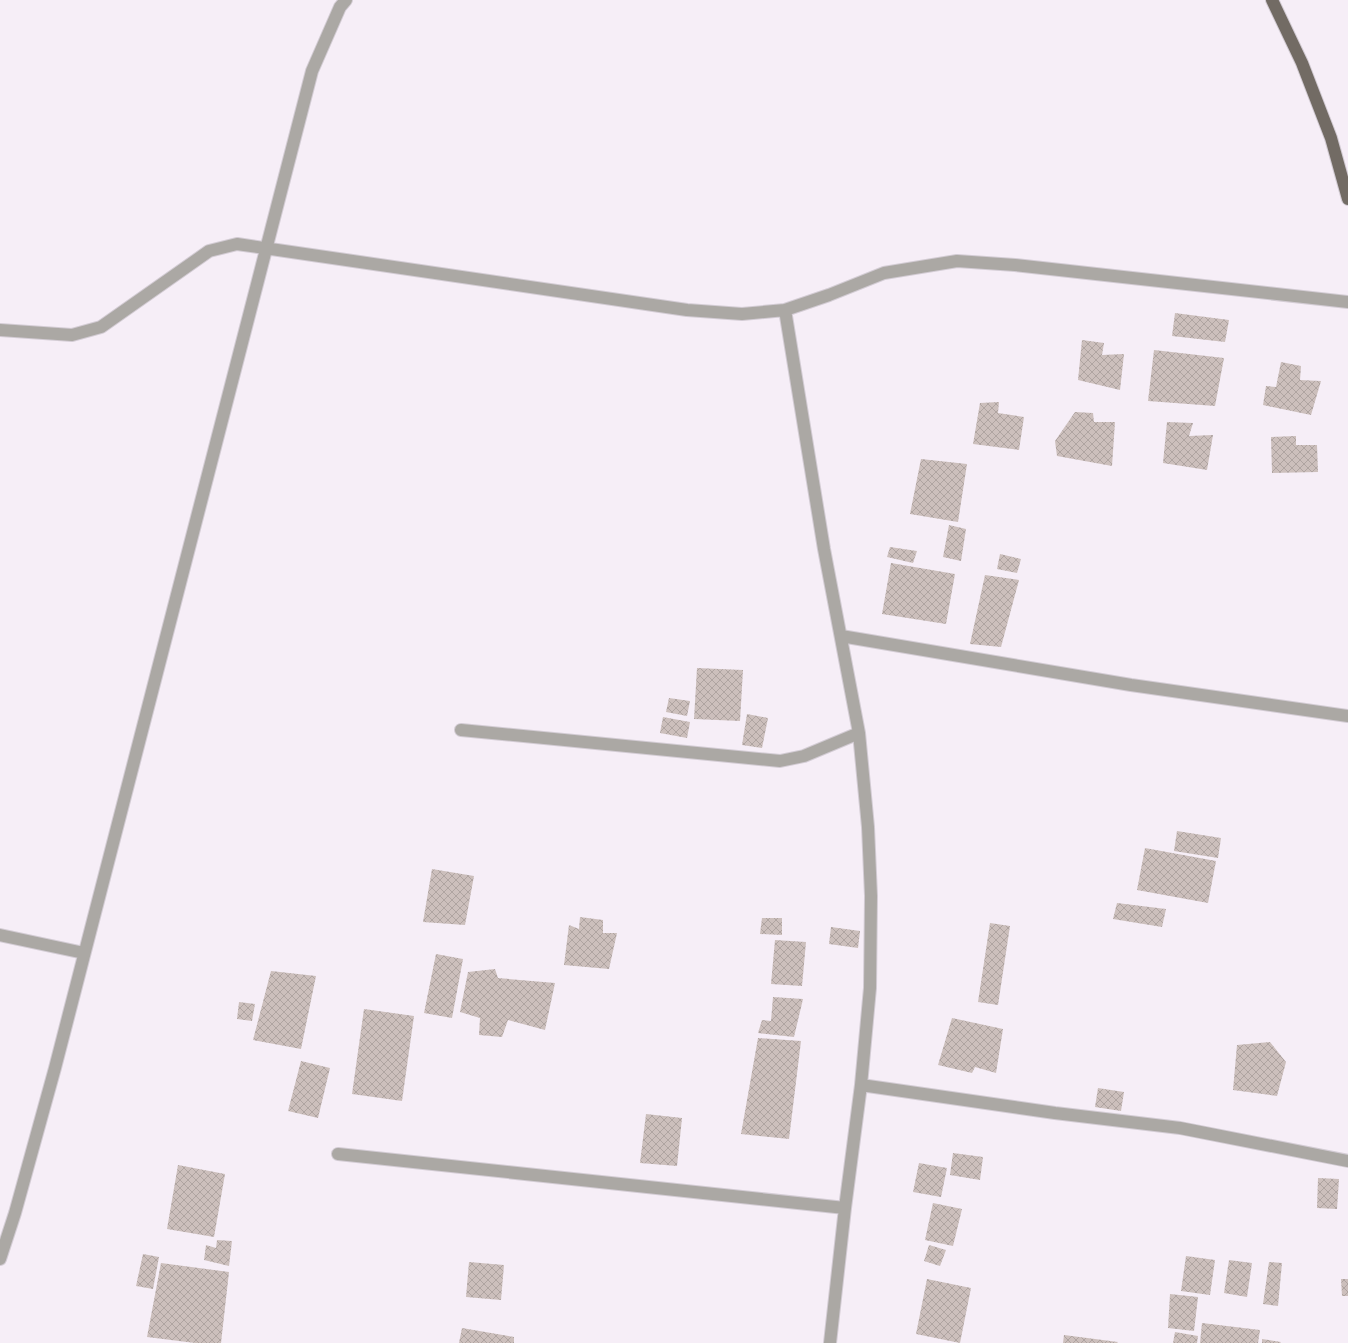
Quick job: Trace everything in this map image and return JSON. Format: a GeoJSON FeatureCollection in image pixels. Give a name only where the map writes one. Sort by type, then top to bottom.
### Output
{"type":"FeatureCollection","features":[{"type":"Feature","properties":{"kind":"main road"},"geometry":{"type":"LineString","coordinates":[[1272,0],[1302,63],[1331,138],[1348,199]]}},
{"type":"Feature","properties":{"kind":"street"},"geometry":{"type":"LineString","coordinates":[[0,1259],[15,1214],[54,1068],[312,71],[340,7],[346,0]]}},
{"type":"Feature","properties":{"kind":"street"},"geometry":{"type":"LineString","coordinates":[[0,330],[72,335],[102,327],[209,251],[237,244],[266,247],[687,310],[742,314],[785,310],[829,295],[884,273],[957,261],[1014,265],[1348,302]]}},
{"type":"Feature","properties":{"kind":"street"},"geometry":{"type":"LineString","coordinates":[[785,310],[824,548],[859,734],[868,827],[871,896],[870,988],[861,1085],[845,1208],[830,1343]]}},
{"type":"Feature","properties":{"kind":"street"},"geometry":{"type":"LineString","coordinates":[[841,636],[1130,685],[1348,716]]}},
{"type":"Feature","properties":{"kind":"street"},"geometry":{"type":"LineString","coordinates":[[461,730],[780,760],[804,756],[859,734]]}},
{"type":"Feature","properties":{"kind":"street"},"geometry":{"type":"LineString","coordinates":[[0,935],[84,953]]}},
{"type":"Feature","properties":{"kind":"street"},"geometry":{"type":"LineString","coordinates":[[861,1085],[1055,1113],[1180,1128],[1348,1161]]}},
{"type":"Feature","properties":{"kind":"street"},"geometry":{"type":"LineString","coordinates":[[338,1154],[845,1208]]}},
{"type":"Feature","properties":{"kind":"building"},"geometry":{"type":"Polygon","coordinates":[[[1175,313],[1229,320],[1225,342],[1172,336],[1175,313]]]}},
{"type":"Feature","properties":{"kind":"building"},"geometry":{"type":"Polygon","coordinates":[[[1082,340],[1104,343],[1102,355],[1124,354],[1120,390],[1078,380],[1082,340]]]}},
{"type":"Feature","properties":{"kind":"building"},"geometry":{"type":"Polygon","coordinates":[[[1154,350],[1224,358],[1215,406],[1148,401],[1154,350]]]}},
{"type":"Feature","properties":{"kind":"building"},"geometry":{"type":"Polygon","coordinates":[[[1281,362],[1301,366],[1300,380],[1321,381],[1311,415],[1263,405],[1266,386],[1276,387],[1281,362]]]}},
{"type":"Feature","properties":{"kind":"building"},"geometry":{"type":"Polygon","coordinates":[[[999,402],[998,413],[1024,417],[1019,450],[973,444],[980,403],[999,402]]]}},
{"type":"Feature","properties":{"kind":"building"},"geometry":{"type":"Polygon","coordinates":[[[1075,412],[1093,413],[1094,422],[1115,422],[1112,466],[1057,456],[1055,441],[1075,412]]]}},
{"type":"Feature","properties":{"kind":"building"},"geometry":{"type":"Polygon","coordinates":[[[1167,422],[1193,423],[1189,436],[1213,435],[1207,470],[1163,463],[1167,422]]]}},
{"type":"Feature","properties":{"kind":"building"},"geometry":{"type":"Polygon","coordinates":[[[1296,436],[1296,445],[1317,445],[1318,472],[1272,473],[1271,437],[1296,436]]]}},
{"type":"Feature","properties":{"kind":"building"},"geometry":{"type":"Polygon","coordinates":[[[921,459],[967,464],[958,522],[910,514],[921,459]]]}},
{"type":"Feature","properties":{"kind":"building"},"geometry":{"type":"Polygon","coordinates":[[[949,525],[966,529],[961,561],[943,557],[949,525]]]}},
{"type":"Feature","properties":{"kind":"building"},"geometry":{"type":"Polygon","coordinates":[[[890,547],[917,551],[913,563],[887,557],[890,547]]]}},
{"type":"Feature","properties":{"kind":"building"},"geometry":{"type":"Polygon","coordinates":[[[1000,554],[1021,559],[1017,573],[997,569],[1000,554]]]}},
{"type":"Feature","properties":{"kind":"building"},"geometry":{"type":"Polygon","coordinates":[[[891,563],[955,574],[946,624],[882,614],[891,563]]]}},
{"type":"Feature","properties":{"kind":"building"},"geometry":{"type":"Polygon","coordinates":[[[985,575],[1019,580],[1001,647],[970,644],[985,575]]]}},
{"type":"Feature","properties":{"kind":"building"},"geometry":{"type":"Polygon","coordinates":[[[697,668],[743,670],[740,721],[694,719],[697,668]]]}},
{"type":"Feature","properties":{"kind":"building"},"geometry":{"type":"Polygon","coordinates":[[[669,698],[690,701],[687,716],[666,712],[669,698]]]}},
{"type":"Feature","properties":{"kind":"building"},"geometry":{"type":"Polygon","coordinates":[[[747,714],[768,718],[762,748],[742,745],[747,714]]]}},
{"type":"Feature","properties":{"kind":"building"},"geometry":{"type":"Polygon","coordinates":[[[663,717],[690,722],[687,738],[660,733],[663,717]]]}},
{"type":"Feature","properties":{"kind":"building"},"geometry":{"type":"Polygon","coordinates":[[[1177,831],[1221,838],[1218,858],[1174,851],[1177,831]]]}},
{"type":"Feature","properties":{"kind":"building"},"geometry":{"type":"Polygon","coordinates":[[[1145,848],[1216,861],[1208,903],[1137,890],[1145,848]]]}},
{"type":"Feature","properties":{"kind":"building"},"geometry":{"type":"Polygon","coordinates":[[[432,869],[474,876],[465,925],[423,922],[432,869]]]}},
{"type":"Feature","properties":{"kind":"building"},"geometry":{"type":"Polygon","coordinates":[[[1117,903],[1166,909],[1162,927],[1113,919],[1117,903]]]}},
{"type":"Feature","properties":{"kind":"building"},"geometry":{"type":"Polygon","coordinates":[[[580,917],[603,920],[603,933],[617,933],[609,969],[564,965],[569,925],[579,929],[580,917]]]}},
{"type":"Feature","properties":{"kind":"building"},"geometry":{"type":"Polygon","coordinates":[[[762,918],[782,918],[782,935],[760,934],[762,918]]]}},
{"type":"Feature","properties":{"kind":"building"},"geometry":{"type":"Polygon","coordinates":[[[990,923],[1010,926],[998,1005],[978,1002],[990,923]]]}},
{"type":"Feature","properties":{"kind":"building"},"geometry":{"type":"Polygon","coordinates":[[[831,927],[860,931],[858,948],[829,944],[831,927]]]}},
{"type":"Feature","properties":{"kind":"building"},"geometry":{"type":"Polygon","coordinates":[[[775,940],[806,942],[802,986],[771,984],[775,940]]]}},
{"type":"Feature","properties":{"kind":"building"},"geometry":{"type":"Polygon","coordinates":[[[436,954],[463,959],[452,1018],[424,1013],[436,954]]]}},
{"type":"Feature","properties":{"kind":"building"},"geometry":{"type":"Polygon","coordinates":[[[495,969],[498,978],[555,983],[545,1030],[508,1020],[502,1037],[479,1035],[480,1018],[460,1012],[468,972],[495,969]]]}},
{"type":"Feature","properties":{"kind":"building"},"geometry":{"type":"Polygon","coordinates":[[[271,971],[316,976],[301,1049],[253,1040],[271,971]]]}},
{"type":"Feature","properties":{"kind":"building"},"geometry":{"type":"Polygon","coordinates":[[[773,997],[803,999],[794,1037],[758,1033],[762,1020],[771,1021],[773,997]]]}},
{"type":"Feature","properties":{"kind":"building"},"geometry":{"type":"Polygon","coordinates":[[[239,1002],[255,1004],[252,1021],[237,1019],[239,1002]]]}},
{"type":"Feature","properties":{"kind":"building"},"geometry":{"type":"Polygon","coordinates":[[[364,1009],[414,1016],[402,1101],[352,1094],[364,1009]]]}},
{"type":"Feature","properties":{"kind":"building"},"geometry":{"type":"Polygon","coordinates":[[[952,1018],[1003,1029],[996,1073],[975,1067],[972,1073],[938,1065],[952,1018]]]}},
{"type":"Feature","properties":{"kind":"building"},"geometry":{"type":"Polygon","coordinates":[[[758,1038],[801,1041],[789,1139],[741,1134],[758,1038]]]}},
{"type":"Feature","properties":{"kind":"building"},"geometry":{"type":"Polygon","coordinates":[[[1270,1042],[1286,1062],[1277,1096],[1233,1090],[1237,1045],[1270,1042]]]}},
{"type":"Feature","properties":{"kind":"building"},"geometry":{"type":"Polygon","coordinates":[[[301,1061],[330,1068],[318,1118],[288,1111],[301,1061]]]}},
{"type":"Feature","properties":{"kind":"building"},"geometry":{"type":"Polygon","coordinates":[[[1098,1088],[1124,1092],[1121,1111],[1095,1107],[1098,1088]]]}},
{"type":"Feature","properties":{"kind":"building"},"geometry":{"type":"Polygon","coordinates":[[[646,1114],[682,1118],[677,1166],[640,1163],[646,1114]]]}},
{"type":"Feature","properties":{"kind":"building"},"geometry":{"type":"Polygon","coordinates":[[[953,1153],[983,1157],[980,1180],[950,1175],[953,1153]]]}},
{"type":"Feature","properties":{"kind":"building"},"geometry":{"type":"Polygon","coordinates":[[[919,1163],[947,1168],[941,1197],[913,1192],[919,1163]]]}},
{"type":"Feature","properties":{"kind":"building"},"geometry":{"type":"Polygon","coordinates":[[[178,1165],[225,1174],[214,1237],[167,1229],[178,1165]]]}},
{"type":"Feature","properties":{"kind":"building"},"geometry":{"type":"Polygon","coordinates":[[[1318,1178],[1339,1179],[1337,1209],[1317,1208],[1318,1178]]]}},
{"type":"Feature","properties":{"kind":"building"},"geometry":{"type":"Polygon","coordinates":[[[933,1203],[962,1209],[953,1246],[925,1240],[933,1203]]]}},
{"type":"Feature","properties":{"kind":"building"},"geometry":{"type":"Polygon","coordinates":[[[217,1240],[232,1241],[229,1266],[204,1260],[206,1245],[216,1248],[217,1240]]]}},
{"type":"Feature","properties":{"kind":"building"},"geometry":{"type":"Polygon","coordinates":[[[929,1245],[946,1250],[940,1266],[924,1261],[929,1245]]]}},
{"type":"Feature","properties":{"kind":"building"},"geometry":{"type":"Polygon","coordinates":[[[143,1254],[159,1257],[153,1289],[136,1286],[143,1254]]]}},
{"type":"Feature","properties":{"kind":"building"},"geometry":{"type":"Polygon","coordinates":[[[1186,1256],[1215,1260],[1210,1295],[1181,1291],[1186,1256]]]}},
{"type":"Feature","properties":{"kind":"building"},"geometry":{"type":"Polygon","coordinates":[[[1229,1260],[1252,1263],[1247,1297],[1224,1293],[1229,1260]]]}},
{"type":"Feature","properties":{"kind":"building"},"geometry":{"type":"Polygon","coordinates":[[[469,1262],[504,1265],[501,1300],[466,1297],[469,1262]]]}},
{"type":"Feature","properties":{"kind":"building"},"geometry":{"type":"Polygon","coordinates":[[[1269,1262],[1282,1263],[1278,1306],[1263,1304],[1269,1262]]]}},
{"type":"Feature","properties":{"kind":"building"},"geometry":{"type":"Polygon","coordinates":[[[161,1263],[229,1272],[221,1343],[195,1343],[147,1337],[161,1263]]]}},
{"type":"Feature","properties":{"kind":"building"},"geometry":{"type":"Polygon","coordinates":[[[927,1279],[971,1288],[960,1343],[916,1334],[927,1279]]]}},
{"type":"Feature","properties":{"kind":"building"},"geometry":{"type":"Polygon","coordinates":[[[1341,1279],[1348,1279],[1348,1296],[1342,1296],[1341,1279]]]}},
{"type":"Feature","properties":{"kind":"building"},"geometry":{"type":"Polygon","coordinates":[[[1170,1294],[1198,1297],[1194,1331],[1168,1328],[1170,1294]]]}},
{"type":"Feature","properties":{"kind":"building"},"geometry":{"type":"Polygon","coordinates":[[[1202,1323],[1260,1330],[1258,1343],[1200,1343],[1202,1323]]]}},
{"type":"Feature","properties":{"kind":"building"},"geometry":{"type":"Polygon","coordinates":[[[462,1328],[514,1337],[514,1343],[459,1343],[462,1328]]]}},
{"type":"Feature","properties":{"kind":"building"},"geometry":{"type":"Polygon","coordinates":[[[1175,1332],[1198,1336],[1197,1343],[1173,1343],[1175,1332]]]}},
{"type":"Feature","properties":{"kind":"building"},"geometry":{"type":"Polygon","coordinates":[[[1064,1335],[1118,1342],[1063,1343],[1064,1335]]]}},
{"type":"Feature","properties":{"kind":"building"},"geometry":{"type":"Polygon","coordinates":[[[1262,1339],[1281,1342],[1262,1343],[1262,1339]]]}}]}
